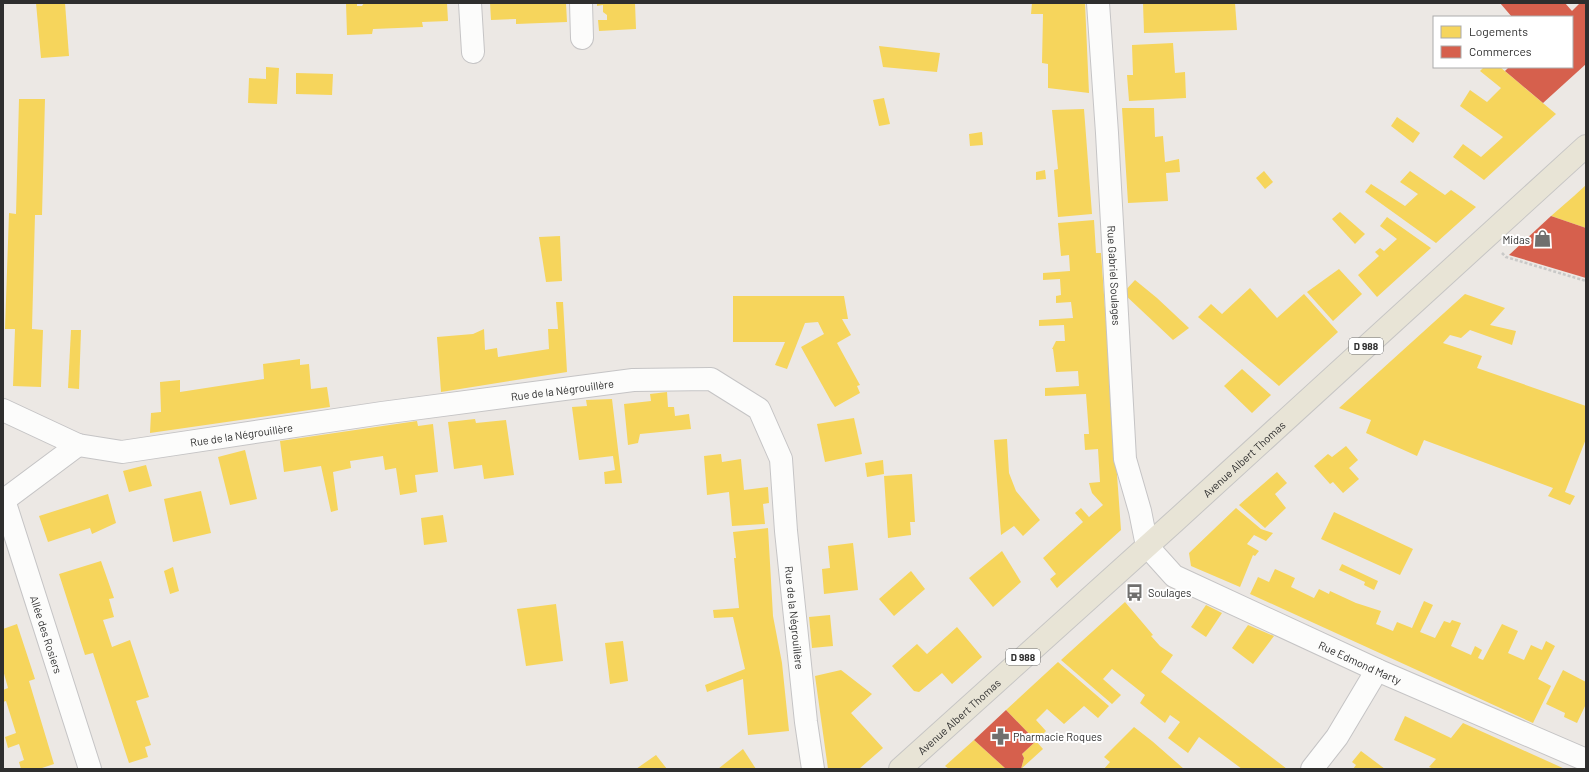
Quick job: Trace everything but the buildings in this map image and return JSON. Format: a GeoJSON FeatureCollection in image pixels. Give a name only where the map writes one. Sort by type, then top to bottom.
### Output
{"type":"FeatureCollection","features":[{"type":"Feature","properties":{"kind":"main road","name":"Avenue Albert Thomas"},"geometry":{"type":"LineString","coordinates":[[900,769],[1586,146]]}},
{"type":"Feature","properties":{"kind":"street"},"geometry":{"type":"LineString","coordinates":[[470,3],[473,52]]}},
{"type":"Feature","properties":{"kind":"street"},"geometry":{"type":"LineString","coordinates":[[580,3],[582,38]]}},
{"type":"Feature","properties":{"kind":"street","name":"Rue Gabriel Soulages"},"geometry":{"type":"LineString","coordinates":[[1098,3],[1107,133],[1125,459],[1140,511],[1147,546]]}},
{"type":"Feature","properties":{"kind":"street","name":"Rue de la Négrouillère"},"geometry":{"type":"LineString","coordinates":[[3,410],[78,445],[122,452],[382,413],[633,380],[711,379],[759,409],[781,459],[786,531],[804,706],[813,769]]}},
{"type":"Feature","properties":{"kind":"street"},"geometry":{"type":"LineString","coordinates":[[4,501],[78,445]]}},
{"type":"Feature","properties":{"kind":"street","name":"Allée des Rosiers"},"geometry":{"type":"LineString","coordinates":[[4,501],[90,769]]}},
{"type":"Feature","properties":{"kind":"street","name":"Rue Edmond Marty"},"geometry":{"type":"LineString","coordinates":[[1147,546],[1174,576],[1377,670],[1586,760]]}},
{"type":"Feature","properties":{"kind":"street"},"geometry":{"type":"LineString","coordinates":[[1312,769],[1337,737],[1377,670]]}},
{"type":"Feature","properties":{"kind":"path"},"geometry":{"type":"LineString","coordinates":[[1486,237],[1506,257],[1586,281]]}},
{"type":"Feature","properties":{"kind":"place","name":"Midas"},"geometry":{"type":"Point","coordinates":[1543,239]}},
{"type":"Feature","properties":{"kind":"place","name":"Soulages"},"geometry":{"type":"Point","coordinates":[1135,592]}},
{"type":"Feature","properties":{"kind":"place","name":"Pharmacie Roques"},"geometry":{"type":"Point","coordinates":[1000,736]}}]}
